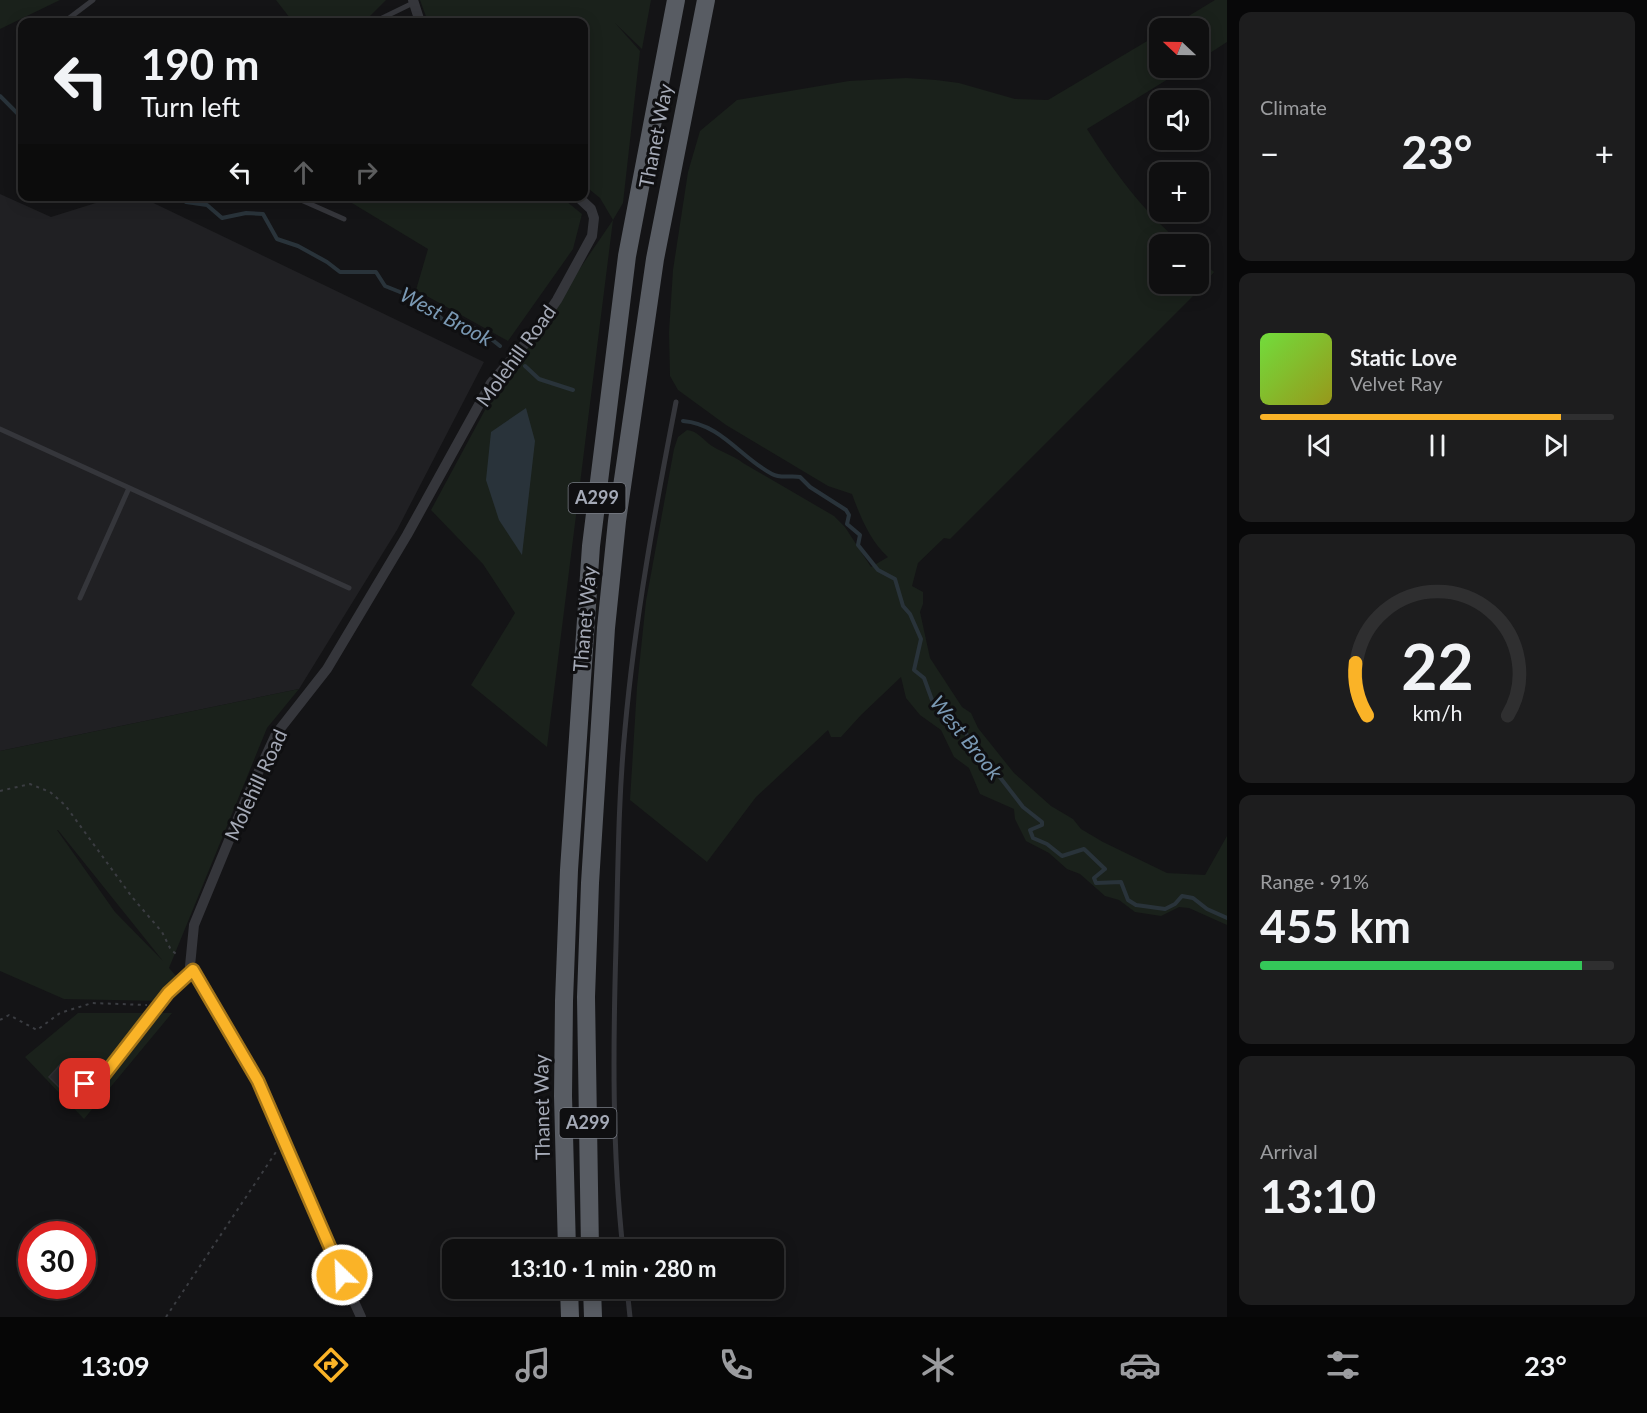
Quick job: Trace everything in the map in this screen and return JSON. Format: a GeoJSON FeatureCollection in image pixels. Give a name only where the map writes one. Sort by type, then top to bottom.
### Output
{"type":"FeatureCollection","features":[{"type":"Feature","properties":{"kind":"highway","name":"Thanet Way"},"geometry":{"type":"LineString","coordinates":[[567,1239],[563,1096],[565,965],[569,870],[591,546],[627,256],[675,0]]}},
{"type":"Feature","properties":{"kind":"highway","name":"Thanet Way"},"geometry":{"type":"LineString","coordinates":[[590,1239],[586,998],[590,883],[606,628],[617,521],[655,259],[706,0]]}},
{"type":"Feature","properties":{"kind":"highway"},"geometry":{"type":"LineString","coordinates":[[569,1299],[570,1317]]}},
{"type":"Feature","properties":{"kind":"highway"},"geometry":{"type":"LineString","coordinates":[[592,1299],[593,1317]]}},
{"type":"Feature","properties":{"kind":"street"},"geometry":{"type":"LineString","coordinates":[[413,2],[419,18]]}},
{"type":"Feature","properties":{"kind":"street","name":"Molehill Road"},"geometry":{"type":"LineString","coordinates":[[191,968],[194,926],[246,799],[276,734],[327,669],[407,536],[491,383],[536,331],[557,300],[592,236],[594,218],[591,209],[582,201]]}},
{"type":"Feature","properties":{"kind":"street"},"geometry":{"type":"LineString","coordinates":[[191,968],[258,1081],[361,1317]]}},
{"type":"Feature","properties":{"kind":"lane"},"geometry":{"type":"LineString","coordinates":[[68,18],[93,0]]}},
{"type":"Feature","properties":{"kind":"lane"},"geometry":{"type":"LineString","coordinates":[[382,18],[413,2]]}},
{"type":"Feature","properties":{"kind":"lane"},"geometry":{"type":"LineString","coordinates":[[303,201],[344,219]]}},
{"type":"Feature","properties":{"kind":"lane"},"geometry":{"type":"LineString","coordinates":[[622,1239],[614,1020],[625,730],[638,614],[655,507],[676,402]]}},
{"type":"Feature","properties":{"kind":"lane"},"geometry":{"type":"LineString","coordinates":[[0,429],[349,588]]}},
{"type":"Feature","properties":{"kind":"lane"},"geometry":{"type":"LineString","coordinates":[[80,598],[129,488]]}},
{"type":"Feature","properties":{"kind":"lane"},"geometry":{"type":"LineString","coordinates":[[72,1072],[89,1086],[98,1083],[191,968]]}},
{"type":"Feature","properties":{"kind":"lane"},"geometry":{"type":"LineString","coordinates":[[628,1299],[630,1317]]}},
{"type":"Feature","properties":{"kind":"path"},"geometry":{"type":"LineString","coordinates":[[0,792],[30,784],[51,792],[66,805],[132,897],[162,932],[171,950],[191,968]]}},
{"type":"Feature","properties":{"kind":"path"},"geometry":{"type":"LineString","coordinates":[[0,1020],[9,1015],[37,1030],[60,1013],[92,1003],[158,1006]]}},
{"type":"Feature","properties":{"kind":"path"},"geometry":{"type":"LineString","coordinates":[[166,1317],[276,1152],[286,1148]]}},
{"type":"Feature","properties":{"kind":"shaded area"},"geometry":{"type":"Polygon","coordinates":[[[0,0],[60,0],[23,18],[18,18],[18,20],[0,29],[0,0]]]}},
{"type":"Feature","properties":{"kind":"shaded area"},"geometry":{"type":"Polygon","coordinates":[[[276,0],[386,0],[368,18],[290,18],[276,0]]]}},
{"type":"Feature","properties":{"kind":"shaded area"},"geometry":{"type":"Polygon","coordinates":[[[420,0],[651,0],[642,49],[615,23],[640,51],[623,203],[613,220],[600,198],[588,188],[588,18],[427,18],[420,0]]]}},
{"type":"Feature","properties":{"kind":"shaded area"},"geometry":{"type":"Polygon","coordinates":[[[1215,0],[1227,0],[1227,42],[1209,54],[1209,18],[1185,18],[1215,0]]]}},
{"type":"Feature","properties":{"kind":"shaded area"},"geometry":{"type":"Polygon","coordinates":[[[1149,40],[1149,78],[1170,78],[1087,129],[1130,190],[1149,212],[1149,222],[1158,222],[1171,234],[1149,234],[1149,294],[1195,294],[950,539],[944,538],[918,563],[912,586],[923,592],[920,612],[930,658],[962,707],[971,713],[978,728],[1014,773],[1051,806],[1073,819],[1081,829],[1103,842],[1167,873],[1205,875],[1227,836],[1227,925],[1189,908],[1179,907],[1161,916],[1135,912],[1119,900],[1105,896],[1080,874],[1067,869],[1049,853],[1026,841],[1015,819],[1014,809],[980,794],[969,768],[954,757],[941,730],[920,715],[906,698],[901,677],[841,737],[831,737],[828,730],[756,797],[707,862],[630,800],[637,687],[646,601],[678,437],[687,430],[694,432],[712,446],[834,516],[845,527],[871,567],[888,557],[871,536],[852,494],[828,486],[726,425],[678,390],[670,376],[669,332],[673,270],[688,172],[700,131],[737,100],[849,81],[906,78],[936,80],[959,83],[1015,99],[1048,100],[1149,40]]]}},
{"type":"Feature","properties":{"kind":"shaded area"},"geometry":{"type":"Polygon","coordinates":[[[0,194],[51,217],[102,201],[149,201],[484,362],[397,530],[299,689],[0,751],[0,194]]]}},
{"type":"Feature","properties":{"kind":"shaded area"},"geometry":{"type":"Polygon","coordinates":[[[349,201],[566,201],[582,214],[573,249],[508,341],[416,290],[428,249],[349,201]]]}},
{"type":"Feature","properties":{"kind":"shaded area"},"geometry":{"type":"Polygon","coordinates":[[[613,220],[547,747],[471,685],[515,613],[483,564],[431,510],[492,397],[613,220]]]}},
{"type":"Feature","properties":{"kind":"shaded area"},"geometry":{"type":"Polygon","coordinates":[[[1209,268],[1214,272],[1209,278],[1209,268]]]}},
{"type":"Feature","properties":{"kind":"shaded area"},"geometry":{"type":"Polygon","coordinates":[[[526,408],[535,441],[522,555],[499,520],[486,480],[491,432],[526,408]]]}},
{"type":"Feature","properties":{"kind":"shaded area"},"geometry":{"type":"Polygon","coordinates":[[[299,689],[267,728],[169,968],[177,977],[160,1001],[64,999],[0,971],[0,751],[299,689]],[[58,830],[115,912],[163,961],[58,830]]]}},
{"type":"Feature","properties":{"kind":"shaded area"},"geometry":{"type":"Polygon","coordinates":[[[78,1013],[172,1013],[84,1119],[25,1057],[78,1013]],[[60,1065],[49,1077],[64,1092],[72,1084],[68,1081],[72,1077],[60,1065]]]}},
{"type":"Feature","properties":{"kind":"building"},"geometry":{"type":"Polygon","coordinates":[[[60,1065],[71,1078],[68,1081],[72,1084],[64,1092],[49,1077],[60,1065]]]}},
{"type":"Feature","properties":{"kind":"waterway","name":"West Brook"},"geometry":{"type":"LineString","coordinates":[[0,96],[18,114]]}},
{"type":"Feature","properties":{"kind":"waterway","name":"West Brook"},"geometry":{"type":"LineString","coordinates":[[185,201],[207,205],[222,218],[246,213],[263,214],[277,239],[298,246],[340,272],[376,272],[385,286],[425,302],[444,321],[480,330],[500,346]]}},
{"type":"Feature","properties":{"kind":"waterway","name":"West Brook"},"geometry":{"type":"LineString","coordinates":[[525,366],[539,379],[573,390]]}},
{"type":"Feature","properties":{"kind":"waterway","name":"West Brook"},"geometry":{"type":"LineString","coordinates":[[683,421],[709,428],[772,474],[800,477],[810,487],[846,510],[849,515],[847,524],[860,535],[858,545],[878,570],[895,579],[903,606],[910,614],[921,639],[914,670],[924,678],[932,700],[945,705],[951,723],[966,733],[974,750],[985,758],[1023,807],[1042,822],[1042,825],[1030,830],[1033,838],[1047,844],[1062,856],[1084,849],[1105,869],[1094,878],[1096,883],[1121,882],[1128,900],[1136,905],[1165,909],[1175,904],[1182,896],[1193,898],[1207,909],[1227,918]]}},
{"type":"Feature","properties":{"kind":"route"},"geometry":{"type":"LineString","coordinates":[[85,1084],[94,1086],[98,1083],[168,993],[193,970],[258,1081],[295,1171],[342,1275]]}}]}
